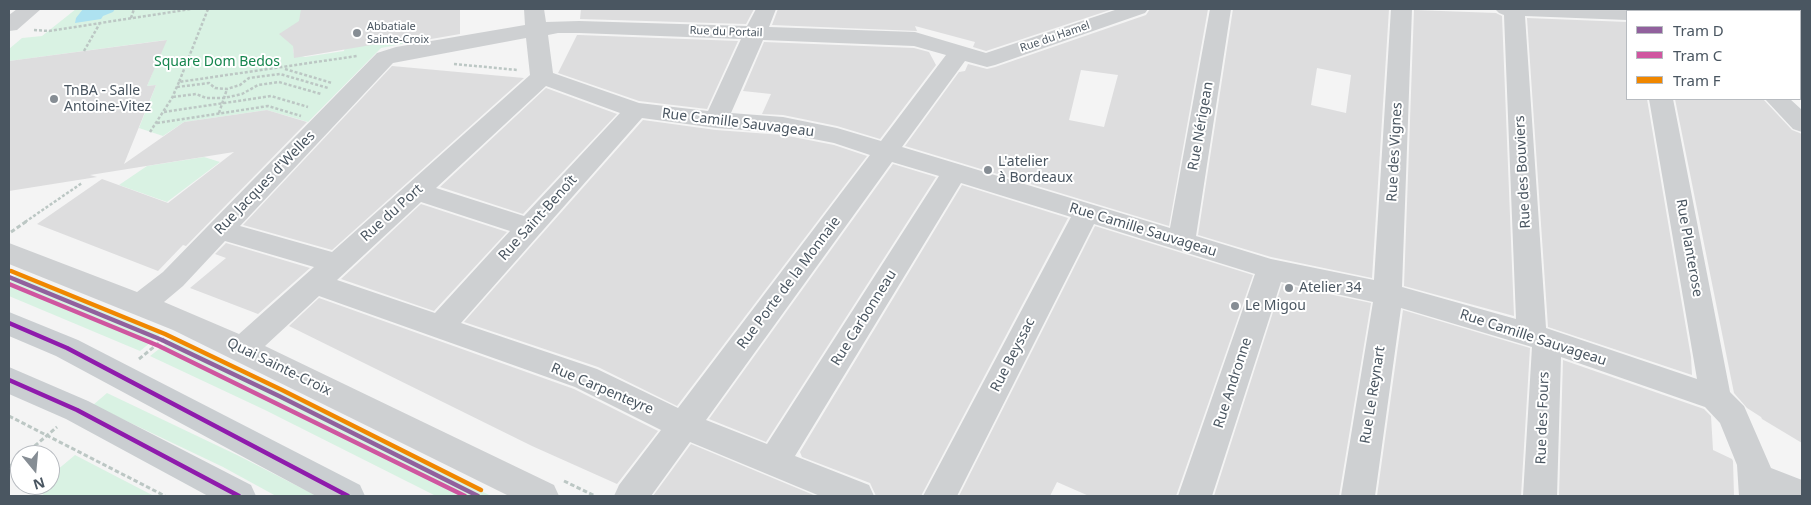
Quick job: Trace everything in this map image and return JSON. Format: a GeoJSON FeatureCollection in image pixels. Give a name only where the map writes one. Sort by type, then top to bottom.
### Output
{"type":"FeatureCollection","features":[{"type":"Feature","properties":{"kind":"main road"},"geometry":{"type":"LineString","coordinates":[[9,323],[67,348],[348,496]]}},
{"type":"Feature","properties":{"kind":"main road"},"geometry":{"type":"LineString","coordinates":[[9,380],[77,410],[239,496]]}},
{"type":"Feature","properties":{"kind":"street"},"geometry":{"type":"LineString","coordinates":[[716,120],[766,9]]}},
{"type":"Feature","properties":{"kind":"street","name":"Rue du Hamel"},"geometry":{"type":"LineString","coordinates":[[954,61],[987,60],[1138,9]]}},
{"type":"Feature","properties":{"kind":"street","name":"Rue Nérigean"},"geometry":{"type":"LineString","coordinates":[[1181,242],[1221,9]]}},
{"type":"Feature","properties":{"kind":"street","name":"Rue des Vignes"},"geometry":{"type":"LineString","coordinates":[[1389,294],[1402,9]]}},
{"type":"Feature","properties":{"kind":"street"},"geometry":{"type":"LineString","coordinates":[[1506,9],[1626,14]]}},
{"type":"Feature","properties":{"kind":"street","name":"Rue des Bouviers"},"geometry":{"type":"LineString","coordinates":[[1514,9],[1539,338]]}},
{"type":"Feature","properties":{"kind":"street"},"geometry":{"type":"LineString","coordinates":[[536,19],[542,77]]}},
{"type":"Feature","properties":{"kind":"street","name":"Rue du Portail"},"geometry":{"type":"LineString","coordinates":[[385,58],[536,19],[558,27],[915,39],[954,61]]}},
{"type":"Feature","properties":{"kind":"street","name":"Rue Jacques d'Welles"},"geometry":{"type":"LineString","coordinates":[[141,305],[173,279],[345,91],[385,58]]}},
{"type":"Feature","properties":{"kind":"street","name":"Rue Porte de la Monnaie"},"geometry":{"type":"LineString","coordinates":[[631,496],[954,61]]}},
{"type":"Feature","properties":{"kind":"street","name":"Rue Camille Sauvageau"},"geometry":{"type":"LineString","coordinates":[[542,77],[636,110],[808,129],[887,151],[1270,269],[1389,294],[1539,338],[1725,406]]}},
{"type":"Feature","properties":{"kind":"street","name":"Rue du Port"},"geometry":{"type":"LineString","coordinates":[[242,348],[542,77]]}},
{"type":"Feature","properties":{"kind":"street","name":"Rue Planterose"},"geometry":{"type":"LineString","coordinates":[[1661,100],[1725,406],[1754,465],[1756,486]]}},
{"type":"Feature","properties":{"kind":"street"},"geometry":{"type":"LineString","coordinates":[[1778,100],[1802,124]]}},
{"type":"Feature","properties":{"kind":"street","name":"Rue Saint-Benoît"},"geometry":{"type":"LineString","coordinates":[[440,326],[636,110]]}},
{"type":"Feature","properties":{"kind":"street","name":"Rue Carbonneau"},"geometry":{"type":"LineString","coordinates":[[773,463],[955,172]]}},
{"type":"Feature","properties":{"kind":"street"},"geometry":{"type":"LineString","coordinates":[[416,191],[530,228]]}},
{"type":"Feature","properties":{"kind":"street","name":"Rue Beyssac"},"geometry":{"type":"LineString","coordinates":[[940,496],[1087,213]]}},
{"type":"Feature","properties":{"kind":"street","name":"Rue Carpenteyre"},"geometry":{"type":"LineString","coordinates":[[219,230],[325,273],[440,326],[586,378],[683,425],[857,496]]}},
{"type":"Feature","properties":{"kind":"street","name":"Quai Sainte-Croix"},"geometry":{"type":"LineString","coordinates":[[10,242],[141,305],[242,348],[542,496]]}},
{"type":"Feature","properties":{"kind":"street","name":"Rue Andronne"},"geometry":{"type":"LineString","coordinates":[[1195,496],[1270,269]]}},
{"type":"Feature","properties":{"kind":"street","name":"Rue Le Reynart"},"geometry":{"type":"LineString","coordinates":[[1358,496],[1389,294]]}},
{"type":"Feature","properties":{"kind":"street","name":"Rue des Fours"},"geometry":{"type":"LineString","coordinates":[[1539,338],[1540,496]]}},
{"type":"Feature","properties":{"kind":"street"},"geometry":{"type":"LineString","coordinates":[[1756,486],[1802,496]]}},
{"type":"Feature","properties":{"kind":"path"},"geometry":{"type":"LineString","coordinates":[[131,18],[134,9]]}},
{"type":"Feature","properties":{"kind":"path"},"geometry":{"type":"LineString","coordinates":[[22,21],[49,31],[191,9]]}},
{"type":"Feature","properties":{"kind":"path"},"geometry":{"type":"LineString","coordinates":[[150,132],[173,97],[208,9]]}},
{"type":"Feature","properties":{"kind":"path"},"geometry":{"type":"LineString","coordinates":[[84,51],[100,23]]}},
{"type":"Feature","properties":{"kind":"path"},"geometry":{"type":"LineString","coordinates":[[179,82],[283,68],[372,53],[385,58]]}},
{"type":"Feature","properties":{"kind":"path"},"geometry":{"type":"LineString","coordinates":[[445,63],[524,70],[542,77]]}},
{"type":"Feature","properties":{"kind":"path"},"geometry":{"type":"LineString","coordinates":[[283,68],[333,83],[331,85],[345,91]]}},
{"type":"Feature","properties":{"kind":"path"},"geometry":{"type":"LineString","coordinates":[[177,87],[210,83],[215,88],[227,89],[240,85],[249,78],[280,74],[345,91]]}},
{"type":"Feature","properties":{"kind":"path"},"geometry":{"type":"LineString","coordinates":[[173,97],[196,94],[206,98],[224,98],[242,94],[258,84],[279,82],[322,95]]}},
{"type":"Feature","properties":{"kind":"path"},"geometry":{"type":"LineString","coordinates":[[219,113],[227,89]]}},
{"type":"Feature","properties":{"kind":"path"},"geometry":{"type":"LineString","coordinates":[[164,112],[271,96],[308,107]]}},
{"type":"Feature","properties":{"kind":"path"},"geometry":{"type":"LineString","coordinates":[[157,123],[268,106],[307,117]]}},
{"type":"Feature","properties":{"kind":"path"},"geometry":{"type":"LineString","coordinates":[[10,242],[82,184]]}},
{"type":"Feature","properties":{"kind":"path"},"geometry":{"type":"LineString","coordinates":[[9,416],[165,496]]}},
{"type":"Feature","properties":{"kind":"path"},"geometry":{"type":"LineString","coordinates":[[36,445],[48,435]]}},
{"type":"Feature","properties":{"kind":"green space","name":"Square Dom Bedos"},"geometry":{"type":"Polygon","coordinates":[[[76,9],[305,9],[302,11],[293,50],[294,54],[305,57],[344,51],[345,46],[407,38],[407,43],[381,48],[308,122],[267,110],[184,122],[163,136],[139,128],[156,85],[147,86],[166,40],[9,61],[9,49],[22,38],[42,36],[76,9]]]}},
{"type":"Feature","properties":{"kind":"green space"},"geometry":{"type":"Polygon","coordinates":[[[204,157],[220,162],[167,202],[119,185],[147,166],[204,157]]]}},
{"type":"Feature","properties":{"kind":"green space"},"geometry":{"type":"Polygon","coordinates":[[[16,275],[161,334],[140,351],[9,296],[9,281],[16,275]]]}},
{"type":"Feature","properties":{"kind":"green space"},"geometry":{"type":"Polygon","coordinates":[[[172,339],[491,496],[436,496],[265,410],[150,356],[172,339]]]}},
{"type":"Feature","properties":{"kind":"green space"},"geometry":{"type":"Polygon","coordinates":[[[107,393],[237,455],[317,496],[276,496],[223,467],[93,405],[107,393]]]}},
{"type":"Feature","properties":{"kind":"green space"},"geometry":{"type":"Polygon","coordinates":[[[75,455],[154,496],[44,495],[60,495],[60,468],[75,455]]]}},
{"type":"Feature","properties":{"kind":"water"},"geometry":{"type":"Polygon","coordinates":[[[83,9],[115,9],[101,19],[75,23],[76,18],[83,9]]]}},
{"type":"Feature","properties":{"kind":"building","name":"Abbatiale Sainte-Croix"},"geometry":{"type":"Polygon","coordinates":[[[301,9],[460,9],[460,34],[414,42],[419,37],[294,58],[293,46],[279,34],[299,21],[301,9]]]}},
{"type":"Feature","properties":{"kind":"building"},"geometry":{"type":"Polygon","coordinates":[[[581,9],[754,9],[746,24],[580,19],[581,9]]]}},
{"type":"Feature","properties":{"kind":"building"},"geometry":{"type":"Polygon","coordinates":[[[778,9],[1113,9],[986,51],[973,47],[975,42],[915,26],[917,31],[772,25],[778,9]]]}},
{"type":"Feature","properties":{"kind":"building"},"geometry":{"type":"Polygon","coordinates":[[[1150,9],[1208,9],[1169,226],[905,146],[959,72],[965,71],[968,64],[987,69],[995,67],[1146,15],[1150,9]],[[1081,70],[1069,120],[1104,127],[1118,75],[1081,70]]]}},
{"type":"Feature","properties":{"kind":"building"},"geometry":{"type":"Polygon","coordinates":[[[1233,9],[1389,9],[1372,278],[1271,257],[1198,235],[1233,9]],[[1317,68],[1311,105],[1346,113],[1351,75],[1317,68]]]}},
{"type":"Feature","properties":{"kind":"building"},"geometry":{"type":"Polygon","coordinates":[[[1414,10],[1496,13],[1502,16],[1514,316],[1404,286],[1414,10]]]}},
{"type":"Feature","properties":{"kind":"building"},"geometry":{"type":"Polygon","coordinates":[[[1527,18],[1626,22],[1626,100],[1647,100],[1691,357],[1692,375],[1548,327],[1527,18]]]}},
{"type":"Feature","properties":{"kind":"building"},"geometry":{"type":"Polygon","coordinates":[[[577,35],[738,41],[707,109],[639,101],[558,73],[577,35]]]}},
{"type":"Feature","properties":{"kind":"building"},"geometry":{"type":"Polygon","coordinates":[[[167,40],[147,86],[156,85],[124,164],[184,122],[267,110],[307,122],[186,246],[183,245],[158,271],[37,224],[102,179],[168,203],[234,152],[90,175],[97,177],[9,191],[9,61],[167,40]]]}},
{"type":"Feature","properties":{"kind":"building"},"geometry":{"type":"Polygon","coordinates":[[[764,42],[914,48],[929,52],[936,65],[880,139],[837,126],[783,115],[762,114],[771,94],[743,91],[764,42]]]}},
{"type":"Feature","properties":{"kind":"building"},"geometry":{"type":"Polygon","coordinates":[[[392,66],[524,78],[332,250],[243,225],[392,66]]]}},
{"type":"Feature","properties":{"kind":"building"},"geometry":{"type":"Polygon","coordinates":[[[546,88],[617,114],[523,214],[440,187],[546,88]]]}},
{"type":"Feature","properties":{"kind":"building"},"geometry":{"type":"Polygon","coordinates":[[[1675,100],[1764,100],[1792,130],[1802,134],[1802,443],[1747,408],[1734,393],[1675,100]]]}},
{"type":"Feature","properties":{"kind":"building"},"geometry":{"type":"Polygon","coordinates":[[[643,120],[716,130],[783,135],[834,145],[867,156],[677,406],[598,367],[464,322],[643,120]]]}},
{"type":"Feature","properties":{"kind":"building"},"geometry":{"type":"Polygon","coordinates":[[[893,164],[936,177],[766,442],[709,419],[893,164]]]}},
{"type":"Feature","properties":{"kind":"building"},"geometry":{"type":"Polygon","coordinates":[[[962,185],[1068,218],[921,496],[876,496],[870,483],[802,457],[800,452],[962,185]]]}},
{"type":"Feature","properties":{"kind":"building"},"geometry":{"type":"Polygon","coordinates":[[[421,204],[507,232],[434,311],[341,279],[421,204]]]}},
{"type":"Feature","properties":{"kind":"building"},"geometry":{"type":"Polygon","coordinates":[[[1095,226],[1253,275],[1176,496],[1089,496],[1057,482],[1050,496],[959,496],[1095,226]]]}},
{"type":"Feature","properties":{"kind":"building"},"geometry":{"type":"Polygon","coordinates":[[[226,243],[310,268],[258,314],[190,288],[226,258],[215,254],[226,243]]]}},
{"type":"Feature","properties":{"kind":"building"},"geometry":{"type":"Polygon","coordinates":[[[1282,284],[1371,303],[1339,496],[1214,496],[1282,284]]]}},
{"type":"Feature","properties":{"kind":"building"},"geometry":{"type":"Polygon","coordinates":[[[319,298],[574,389],[658,431],[617,484],[532,446],[289,326],[319,298]]]}},
{"type":"Feature","properties":{"kind":"building"},"geometry":{"type":"Polygon","coordinates":[[[1403,310],[1530,348],[1521,496],[1377,496],[1403,310]]]}},
{"type":"Feature","properties":{"kind":"building"},"geometry":{"type":"Polygon","coordinates":[[[1563,360],[1704,409],[1711,416],[1713,450],[1733,461],[1734,496],[1559,496],[1563,360]]]}},
{"type":"Feature","properties":{"kind":"building"},"geometry":{"type":"Polygon","coordinates":[[[691,444],[816,496],[653,496],[691,444]]]}},
{"type":"Feature","properties":{"kind":"tram line","name":"F"},"geometry":{"type":"LineString","coordinates":[[11,271],[165,334],[282,390],[481,490]]}},
{"type":"Feature","properties":{"kind":"tram line","name":"D"},"geometry":{"type":"LineString","coordinates":[[9,277],[162,340],[279,396],[478,496]]}},
{"type":"Feature","properties":{"kind":"tram line","name":"C"},"geometry":{"type":"LineString","coordinates":[[9,284],[159,346],[465,496]]}},
{"type":"Feature","properties":{"kind":"transit line"},"geometry":{"type":"LineString","coordinates":[[9,323],[67,348],[348,496]]}},
{"type":"Feature","properties":{"kind":"transit line"},"geometry":{"type":"LineString","coordinates":[[9,380],[77,410],[239,496]]}},
{"type":"Feature","properties":{"kind":"place","name":"Abbatiale Sainte-Croix"},"geometry":{"type":"Point","coordinates":[357,33]}},
{"type":"Feature","properties":{"kind":"place","name":"TnBA - Salle Antoine-Vitez"},"geometry":{"type":"Point","coordinates":[54,99]}},
{"type":"Feature","properties":{"kind":"place","name":"L'atelier à Bordeaux"},"geometry":{"type":"Point","coordinates":[988,170]}},
{"type":"Feature","properties":{"kind":"place","name":"Atelier 34"},"geometry":{"type":"Point","coordinates":[1289,288]}},
{"type":"Feature","properties":{"kind":"place","name":"Le Migou"},"geometry":{"type":"Point","coordinates":[1235,306]}}]}
